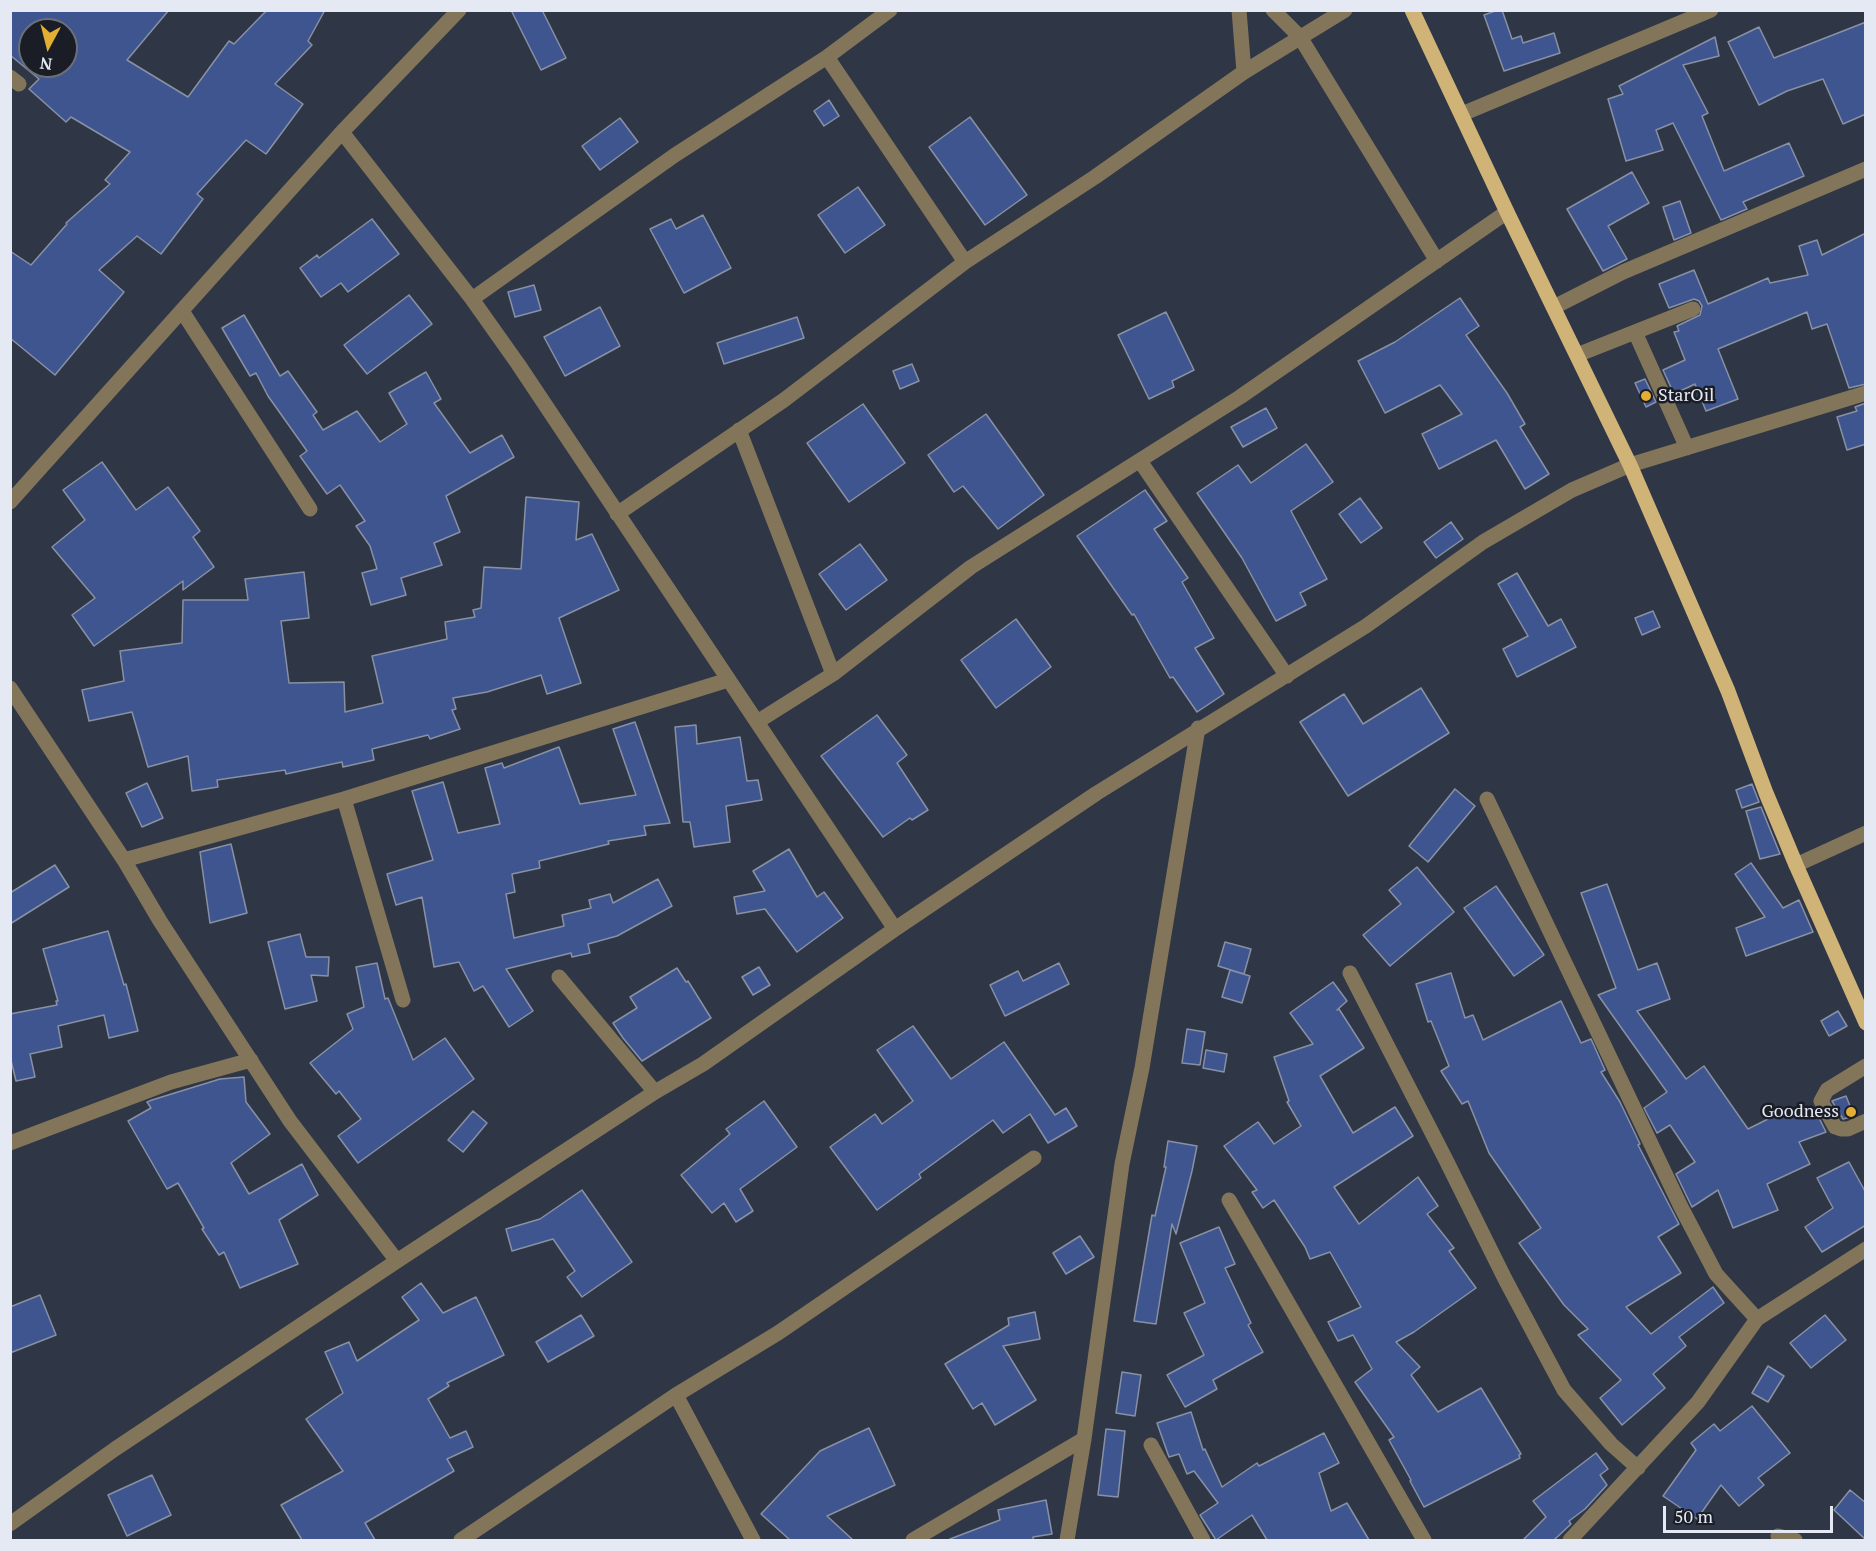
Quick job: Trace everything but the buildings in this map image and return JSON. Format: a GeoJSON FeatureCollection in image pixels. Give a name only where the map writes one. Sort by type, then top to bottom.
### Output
{"type":"FeatureCollection","features":[{"type":"Feature","properties":{"kind":"main road"},"geometry":{"type":"LineString","coordinates":[[1412,10],[1630,465],[1728,691],[1796,866],[1866,1023]]}},
{"type":"Feature","properties":{"kind":"street"},"geometry":{"type":"LineString","coordinates":[[10,502],[342,132],[459,10]]}},
{"type":"Feature","properties":{"kind":"street"},"geometry":{"type":"LineString","coordinates":[[472,299],[675,155],[826,57],[890,10]]}},
{"type":"Feature","properties":{"kind":"street"},"geometry":{"type":"LineString","coordinates":[[1239,10],[1244,72]]}},
{"type":"Feature","properties":{"kind":"street"},"geometry":{"type":"LineString","coordinates":[[1273,10],[1300,37],[1437,261]]}},
{"type":"Feature","properties":{"kind":"street"},"geometry":{"type":"LineString","coordinates":[[617,514],[784,400],[965,262],[1095,177],[1244,72],[1345,10]]}},
{"type":"Feature","properties":{"kind":"street"},"geometry":{"type":"LineString","coordinates":[[1462,114],[1711,10]]}},
{"type":"Feature","properties":{"kind":"street"},"geometry":{"type":"LineString","coordinates":[[826,57],[965,262]]}},
{"type":"Feature","properties":{"kind":"street"},"geometry":{"type":"LineString","coordinates":[[342,132],[472,299],[518,364],[895,929]]}},
{"type":"Feature","properties":{"kind":"street"},"geometry":{"type":"LineString","coordinates":[[1554,307],[1623,272],[1866,169]]}},
{"type":"Feature","properties":{"kind":"street"},"geometry":{"type":"LineString","coordinates":[[757,722],[833,674],[971,567],[1140,461],[1299,357],[1507,212]]}},
{"type":"Feature","properties":{"kind":"street"},"geometry":{"type":"LineString","coordinates":[[1577,355],[1693,309]]}},
{"type":"Feature","properties":{"kind":"street"},"geometry":{"type":"LineString","coordinates":[[182,311],[310,509]]}},
{"type":"Feature","properties":{"kind":"street"},"geometry":{"type":"LineString","coordinates":[[1635,332],[1687,448]]}},
{"type":"Feature","properties":{"kind":"street"},"geometry":{"type":"LineString","coordinates":[[10,1524],[115,1449],[397,1261],[655,1092],[703,1064],[895,929],[1097,792],[1366,626],[1483,542],[1572,490],[1630,465],[1866,393]]}},
{"type":"Feature","properties":{"kind":"street"},"geometry":{"type":"LineString","coordinates":[[739,430],[833,674]]}},
{"type":"Feature","properties":{"kind":"street"},"geometry":{"type":"LineString","coordinates":[[1140,461],[1287,676]]}},
{"type":"Feature","properties":{"kind":"street"},"geometry":{"type":"LineString","coordinates":[[124,860],[344,799],[728,680]]}},
{"type":"Feature","properties":{"kind":"street"},"geometry":{"type":"LineString","coordinates":[[10,688],[124,860],[160,921],[291,1121],[397,1261]]}},
{"type":"Feature","properties":{"kind":"street"},"geometry":{"type":"LineString","coordinates":[[1067,1540],[1084,1439],[1120,1174],[1142,1068],[1198,728]]}},
{"type":"Feature","properties":{"kind":"street"},"geometry":{"type":"LineString","coordinates":[[344,799],[403,1000]]}},
{"type":"Feature","properties":{"kind":"street"},"geometry":{"type":"LineString","coordinates":[[1487,800],[1706,1255],[1716,1274],[1757,1319]]}},
{"type":"Feature","properties":{"kind":"street"},"geometry":{"type":"LineString","coordinates":[[1796,866],[1866,833]]}},
{"type":"Feature","properties":{"kind":"street"},"geometry":{"type":"LineString","coordinates":[[1350,973],[1505,1280],[1564,1390],[1611,1444],[1638,1468]]}},
{"type":"Feature","properties":{"kind":"street"},"geometry":{"type":"LineString","coordinates":[[559,977],[655,1092]]}},
{"type":"Feature","properties":{"kind":"street"},"geometry":{"type":"LineString","coordinates":[[10,1143],[171,1082],[250,1060]]}},
{"type":"Feature","properties":{"kind":"street"},"geometry":{"type":"LineString","coordinates":[[1866,1066],[1827,1090],[1821,1101],[1835,1127],[1848,1129],[1866,1121]]}},
{"type":"Feature","properties":{"kind":"street"},"geometry":{"type":"LineString","coordinates":[[461,1540],[676,1395],[778,1333],[1034,1158]]}},
{"type":"Feature","properties":{"kind":"street"},"geometry":{"type":"LineString","coordinates":[[1229,1200],[1424,1540]]}},
{"type":"Feature","properties":{"kind":"street"},"geometry":{"type":"LineString","coordinates":[[1570,1540],[1698,1402],[1757,1319],[1866,1249]]}},
{"type":"Feature","properties":{"kind":"street"},"geometry":{"type":"LineString","coordinates":[[676,1395],[753,1540]]}},
{"type":"Feature","properties":{"kind":"street"},"geometry":{"type":"LineString","coordinates":[[913,1540],[1084,1439]]}},
{"type":"Feature","properties":{"kind":"street"},"geometry":{"type":"LineString","coordinates":[[1151,1445],[1203,1540]]}},
{"type":"Feature","properties":{"kind":"street"},"geometry":{"type":"LineString","coordinates":[[1778,1536],[1795,1540]]}},
{"type":"Feature","properties":{"kind":"place","name":"StarOil"},"geometry":{"type":"Point","coordinates":[1646,396]}},
{"type":"Feature","properties":{"kind":"place","name":"Goodness"},"geometry":{"type":"Point","coordinates":[1851,1112]}}]}
